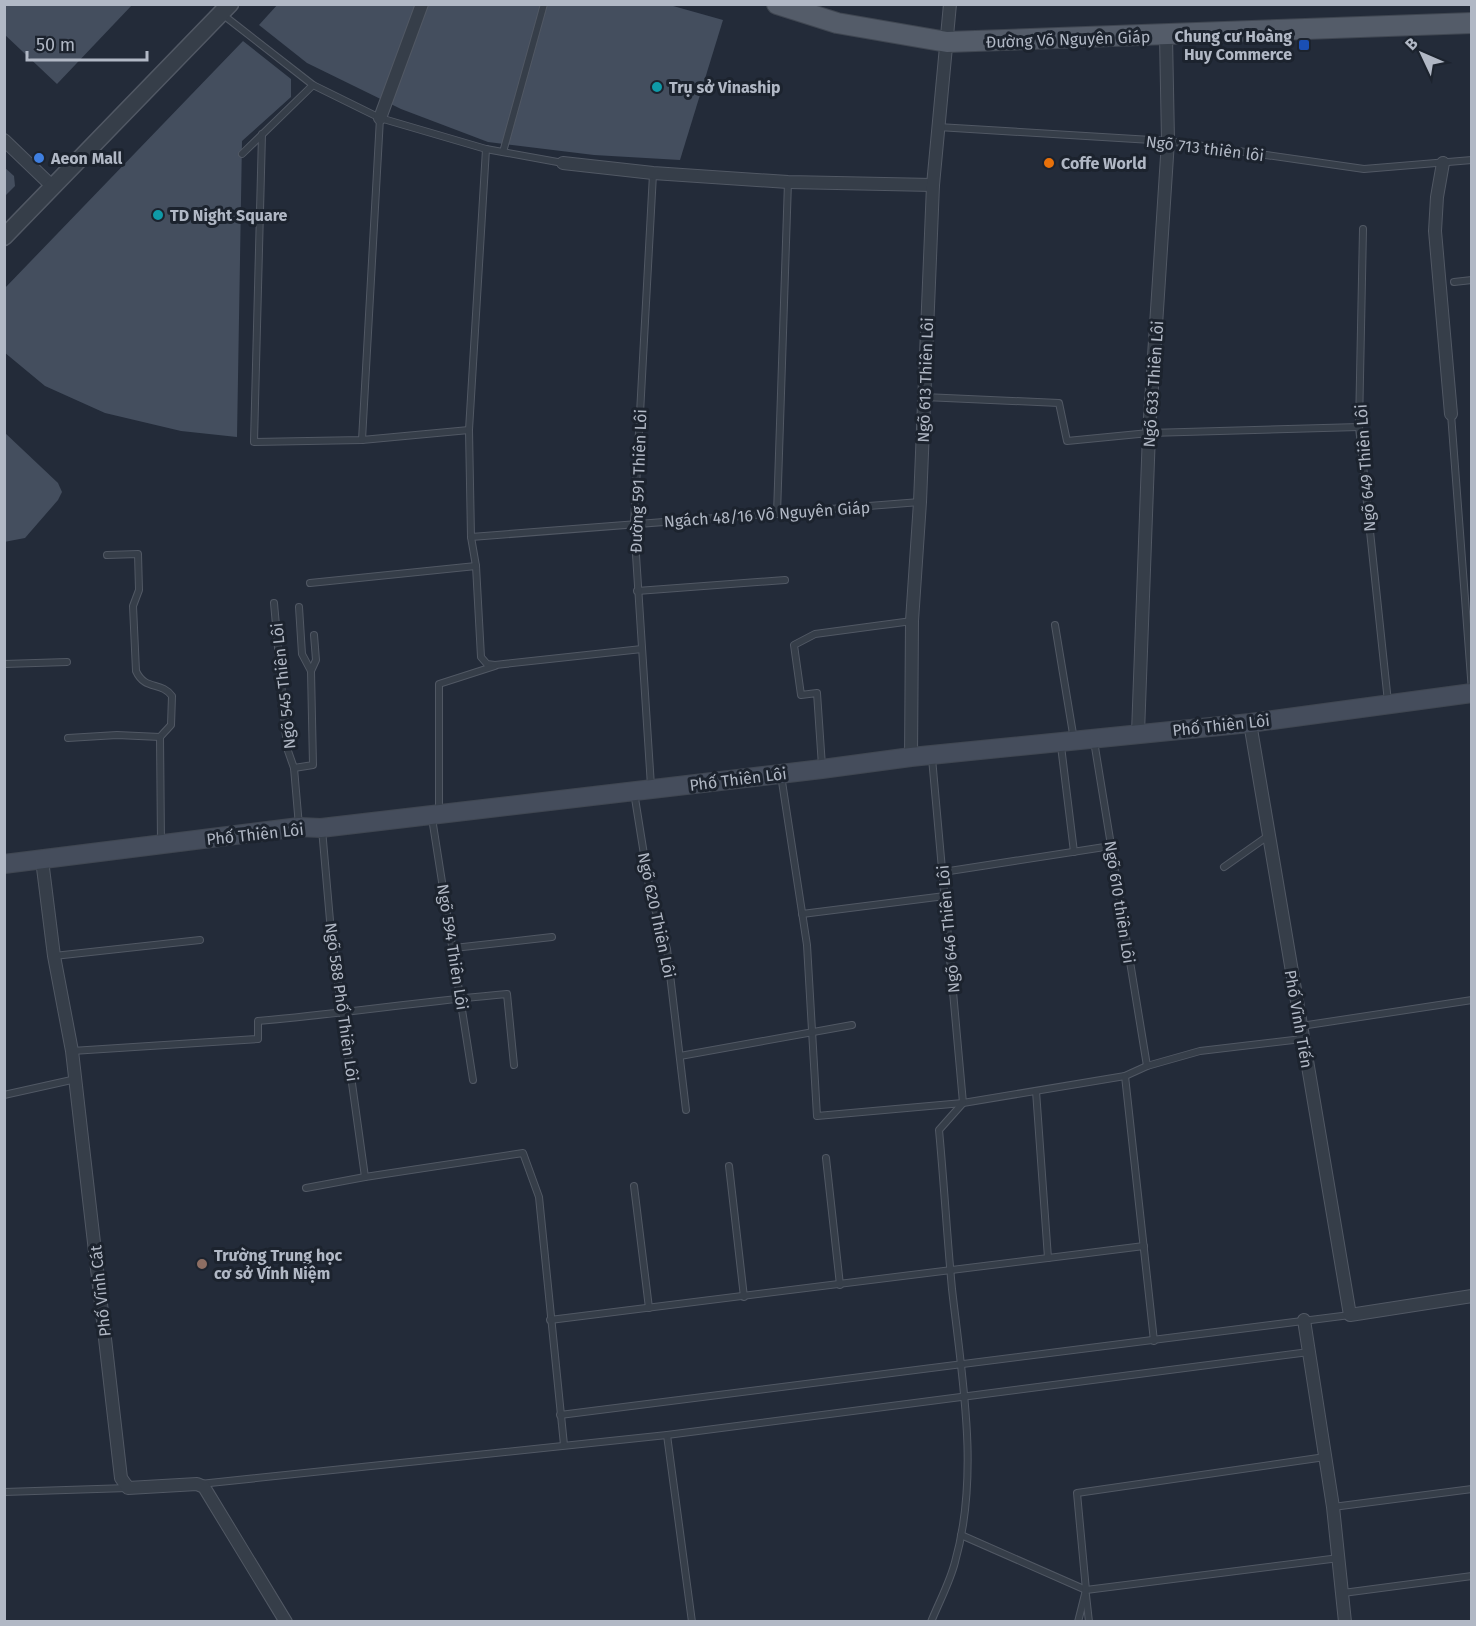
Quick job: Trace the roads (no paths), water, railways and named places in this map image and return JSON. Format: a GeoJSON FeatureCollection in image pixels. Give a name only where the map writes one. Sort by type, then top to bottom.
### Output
{"type":"FeatureCollection","features":[{"type":"Feature","properties":{"kind":"main road","name":"Đường Võ Nguyên Giáp"},"geometry":{"type":"LineString","coordinates":[[777,4],[837,23],[947,42],[1166,36],[1309,28],[1472,23]]}},
{"type":"Feature","properties":{"kind":"main road","name":"Phố Thiên Lôi"},"geometry":{"type":"LineString","coordinates":[[4,864],[299,827],[321,828],[642,791],[932,754],[1250,723],[1472,692]]}},
{"type":"Feature","properties":{"kind":"street"},"geometry":{"type":"LineString","coordinates":[[380,118],[422,4]]}},
{"type":"Feature","properties":{"kind":"street","name":"Ngõ 613 Thiên Lôi"},"geometry":{"type":"LineString","coordinates":[[911,757],[912,621],[920,502],[933,185],[950,4]]}},
{"type":"Feature","properties":{"kind":"street"},"geometry":{"type":"LineString","coordinates":[[4,237],[226,9]]}},
{"type":"Feature","properties":{"kind":"street","name":"Ngõ 633 Thiên Lôi"},"geometry":{"type":"LineString","coordinates":[[1138,733],[1149,433],[1168,141],[1166,36]]}},
{"type":"Feature","properties":{"kind":"street"},"geometry":{"type":"LineString","coordinates":[[4,140],[53,187]]}},
{"type":"Feature","properties":{"kind":"street"},"geometry":{"type":"LineString","coordinates":[[563,163],[653,173],[788,182],[933,185]]}},
{"type":"Feature","properties":{"kind":"street"},"geometry":{"type":"LineString","coordinates":[[1443,163],[1437,197],[1435,231],[1451,414]]}},
{"type":"Feature","properties":{"kind":"street","name":"Phố Vĩnh Tiến"},"geometry":{"type":"LineString","coordinates":[[1250,723],[1350,1315]]}},
{"type":"Feature","properties":{"kind":"street","name":"Phố Vĩnh Cát"},"geometry":{"type":"LineString","coordinates":[[42,860],[54,956],[72,1051],[121,1478],[128,1488]]}},
{"type":"Feature","properties":{"kind":"street"},"geometry":{"type":"LineString","coordinates":[[1350,1315],[1472,1296]]}},
{"type":"Feature","properties":{"kind":"street"},"geometry":{"type":"LineString","coordinates":[[1304,1320],[1333,1507],[1345,1622]]}},
{"type":"Feature","properties":{"kind":"street"},"geometry":{"type":"LineString","coordinates":[[128,1488],[197,1484],[208,1491],[286,1622]]}},
{"type":"Feature","properties":{"kind":"lane"},"geometry":{"type":"LineString","coordinates":[[503,152],[544,4]]}},
{"type":"Feature","properties":{"kind":"lane"},"geometry":{"type":"LineString","coordinates":[[226,9],[313,84],[380,118],[486,149],[563,163]]}},
{"type":"Feature","properties":{"kind":"lane"},"geometry":{"type":"LineString","coordinates":[[242,154],[313,84]]}},
{"type":"Feature","properties":{"kind":"lane"},"geometry":{"type":"LineString","coordinates":[[362,440],[380,118]]}},
{"type":"Feature","properties":{"kind":"lane","name":"Ngõ 713 thiên lôi"},"geometry":{"type":"LineString","coordinates":[[938,127],[1168,141],[1364,169],[1472,159]]}},
{"type":"Feature","properties":{"kind":"lane"},"geometry":{"type":"LineString","coordinates":[[262,134],[254,442],[362,440],[469,430]]}},
{"type":"Feature","properties":{"kind":"lane"},"geometry":{"type":"LineString","coordinates":[[486,149],[469,430],[471,537],[476,566],[481,657],[487,664],[499,665],[642,650]]}},
{"type":"Feature","properties":{"kind":"lane","name":"Đường 591 Thiên Lôi"},"geometry":{"type":"LineString","coordinates":[[642,791],[642,650],[634,524],[653,173]]}},
{"type":"Feature","properties":{"kind":"lane"},"geometry":{"type":"LineString","coordinates":[[777,514],[788,182]]}},
{"type":"Feature","properties":{"kind":"lane","name":"Ngõ 649 Thiên Lôi"},"geometry":{"type":"LineString","coordinates":[[1363,229],[1359,427],[1389,705]]}},
{"type":"Feature","properties":{"kind":"lane"},"geometry":{"type":"LineString","coordinates":[[1454,282],[1472,280]]}},
{"type":"Feature","properties":{"kind":"lane"},"geometry":{"type":"LineString","coordinates":[[924,397],[1059,404],[1067,441],[1149,433],[1359,427]]}},
{"type":"Feature","properties":{"kind":"lane"},"geometry":{"type":"LineString","coordinates":[[1451,414],[1472,692]]}},
{"type":"Feature","properties":{"kind":"lane","name":"Ngách 48/16 Vô Nguyên Giáp"},"geometry":{"type":"LineString","coordinates":[[471,537],[920,502]]}},
{"type":"Feature","properties":{"kind":"lane"},"geometry":{"type":"LineString","coordinates":[[107,555],[138,554],[139,590],[133,606],[136,671],[140,679],[147,684],[164,688],[172,696],[171,726],[160,737],[161,845]]}},
{"type":"Feature","properties":{"kind":"lane"},"geometry":{"type":"LineString","coordinates":[[310,583],[476,566]]}},
{"type":"Feature","properties":{"kind":"lane"},"geometry":{"type":"LineString","coordinates":[[637,591],[785,580]]}},
{"type":"Feature","properties":{"kind":"lane","name":"Ngõ 545 Thiên Lôi"},"geometry":{"type":"LineString","coordinates":[[274,603],[287,748],[294,768],[299,827]]}},
{"type":"Feature","properties":{"kind":"lane","name":"Ngõ 545 Thiên Lôi"},"geometry":{"type":"LineString","coordinates":[[294,768],[314,765],[311,671],[302,654],[299,607]]}},
{"type":"Feature","properties":{"kind":"lane"},"geometry":{"type":"LineString","coordinates":[[822,769],[817,693],[801,695],[795,645],[815,634],[912,621]]}},
{"type":"Feature","properties":{"kind":"lane"},"geometry":{"type":"LineString","coordinates":[[1054,625],[1067,741],[1074,852]]}},
{"type":"Feature","properties":{"kind":"lane"},"geometry":{"type":"LineString","coordinates":[[311,671],[316,660],[314,635]]}},
{"type":"Feature","properties":{"kind":"lane"},"geometry":{"type":"LineString","coordinates":[[4,664],[67,662]]}},
{"type":"Feature","properties":{"kind":"lane","name":"Ngõ 594 Thiên Lôi"},"geometry":{"type":"LineString","coordinates":[[473,1080],[435,814],[439,684],[499,665]]}},
{"type":"Feature","properties":{"kind":"lane"},"geometry":{"type":"LineString","coordinates":[[68,738],[117,735],[160,737]]}},
{"type":"Feature","properties":{"kind":"lane","name":"Ngõ 610 thiên Lôi"},"geometry":{"type":"LineString","coordinates":[[1093,738],[1147,1066]]}},
{"type":"Feature","properties":{"kind":"lane","name":"Ngõ 646 Thiên Lôi"},"geometry":{"type":"LineString","coordinates":[[932,754],[963,1103]]}},
{"type":"Feature","properties":{"kind":"lane"},"geometry":{"type":"LineString","coordinates":[[781,774],[807,945],[818,1116],[963,1103],[1125,1076],[1147,1066],[1200,1051],[1302,1039]]}},
{"type":"Feature","properties":{"kind":"lane","name":"Ngõ 620 Thiên Lôi"},"geometry":{"type":"LineString","coordinates":[[642,791],[650,891],[667,949],[686,1110]]}},
{"type":"Feature","properties":{"kind":"lane","name":"Ngõ 588 Phố Thiên Lôi"},"geometry":{"type":"LineString","coordinates":[[321,828],[331,932],[365,1177]]}},
{"type":"Feature","properties":{"kind":"lane"},"geometry":{"type":"LineString","coordinates":[[1224,867],[1268,836]]}},
{"type":"Feature","properties":{"kind":"lane"},"geometry":{"type":"LineString","coordinates":[[943,872],[1111,846]]}},
{"type":"Feature","properties":{"kind":"lane"},"geometry":{"type":"LineString","coordinates":[[802,914],[945,896]]}},
{"type":"Feature","properties":{"kind":"lane"},"geometry":{"type":"LineString","coordinates":[[454,948],[552,937]]}},
{"type":"Feature","properties":{"kind":"lane"},"geometry":{"type":"LineString","coordinates":[[54,956],[200,940]]}},
{"type":"Feature","properties":{"kind":"lane"},"geometry":{"type":"LineString","coordinates":[[72,1051],[258,1040],[258,1021],[343,1014],[507,994],[514,1065]]}},
{"type":"Feature","properties":{"kind":"lane"},"geometry":{"type":"LineString","coordinates":[[1300,1026],[1472,1000]]}},
{"type":"Feature","properties":{"kind":"lane"},"geometry":{"type":"LineString","coordinates":[[680,1056],[852,1026]]}},
{"type":"Feature","properties":{"kind":"lane"},"geometry":{"type":"LineString","coordinates":[[1125,1076],[1154,1341]]}},
{"type":"Feature","properties":{"kind":"lane"},"geometry":{"type":"LineString","coordinates":[[4,1095],[75,1079]]}},
{"type":"Feature","properties":{"kind":"lane"},"geometry":{"type":"LineString","coordinates":[[1036,1091],[1048,1258]]}},
{"type":"Feature","properties":{"kind":"lane"},"geometry":{"type":"LineString","coordinates":[[931,1622],[955,1564],[968,1476],[965,1397],[950,1270],[939,1130],[963,1103]]}},
{"type":"Feature","properties":{"kind":"lane"},"geometry":{"type":"LineString","coordinates":[[306,1188],[523,1153],[538,1197],[564,1445]]}},
{"type":"Feature","properties":{"kind":"lane"},"geometry":{"type":"LineString","coordinates":[[826,1158],[840,1285]]}},
{"type":"Feature","properties":{"kind":"lane"},"geometry":{"type":"LineString","coordinates":[[729,1166],[744,1297]]}},
{"type":"Feature","properties":{"kind":"lane"},"geometry":{"type":"LineString","coordinates":[[634,1186],[649,1308]]}},
{"type":"Feature","properties":{"kind":"lane"},"geometry":{"type":"LineString","coordinates":[[550,1320],[1144,1246]]}},
{"type":"Feature","properties":{"kind":"lane"},"geometry":{"type":"LineString","coordinates":[[560,1415],[1350,1315]]}},
{"type":"Feature","properties":{"kind":"lane"},"geometry":{"type":"LineString","coordinates":[[197,1484],[667,1435],[1309,1352]]}},
{"type":"Feature","properties":{"kind":"lane"},"geometry":{"type":"LineString","coordinates":[[667,1435],[692,1622]]}},
{"type":"Feature","properties":{"kind":"lane"},"geometry":{"type":"LineString","coordinates":[[1089,1622],[1077,1493],[1325,1456]]}},
{"type":"Feature","properties":{"kind":"lane"},"geometry":{"type":"LineString","coordinates":[[4,1492],[128,1488]]}},
{"type":"Feature","properties":{"kind":"lane"},"geometry":{"type":"LineString","coordinates":[[1333,1507],[1472,1490]]}},
{"type":"Feature","properties":{"kind":"lane"},"geometry":{"type":"LineString","coordinates":[[961,1535],[1086,1590],[1339,1558]]}},
{"type":"Feature","properties":{"kind":"lane"},"geometry":{"type":"LineString","coordinates":[[1343,1593],[1472,1575]]}},
{"type":"Feature","properties":{"kind":"lane"},"geometry":{"type":"LineString","coordinates":[[1078,1622],[1086,1590]]}},
{"type":"Feature","properties":{"kind":"place","name":"Chung cư Hoàng Huy Commerce"},"geometry":{"type":"Point","coordinates":[1304,45]}},
{"type":"Feature","properties":{"kind":"place","name":"Trụ sở Vinaship"},"geometry":{"type":"Point","coordinates":[657,87]}},
{"type":"Feature","properties":{"kind":"place","name":"Aeon Mall"},"geometry":{"type":"Point","coordinates":[39,158]}},
{"type":"Feature","properties":{"kind":"place","name":"Coffe World"},"geometry":{"type":"Point","coordinates":[1049,163]}},
{"type":"Feature","properties":{"kind":"place","name":"TD Night Square"},"geometry":{"type":"Point","coordinates":[158,215]}},
{"type":"Feature","properties":{"kind":"place","name":"Trường Trung học cơ sở Vĩnh Niệm"},"geometry":{"type":"Point","coordinates":[202,1264]}}]}
